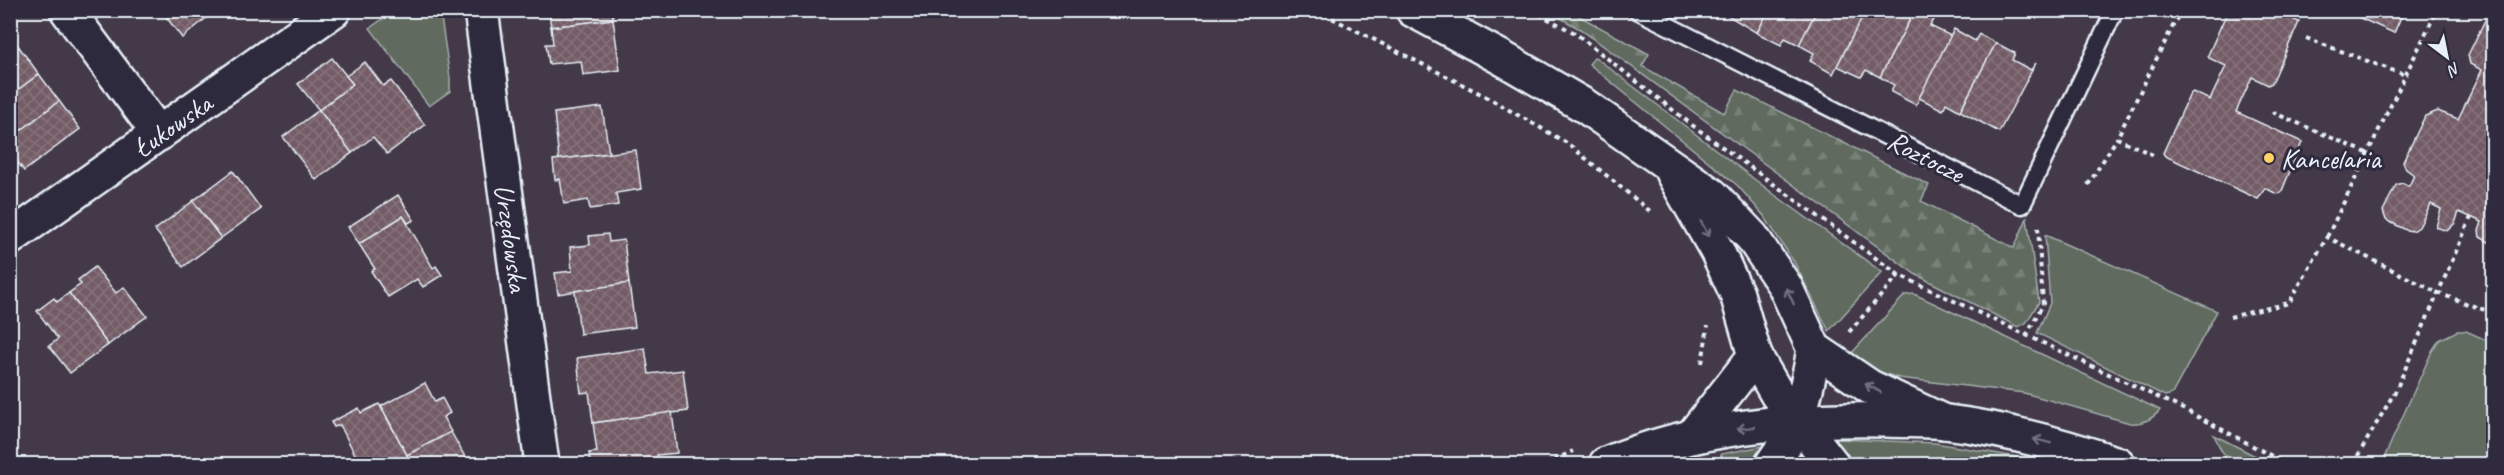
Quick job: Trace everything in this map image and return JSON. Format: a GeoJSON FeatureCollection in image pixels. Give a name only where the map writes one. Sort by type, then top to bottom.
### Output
{"type":"FeatureCollection","features":[{"type":"Feature","properties":{"kind":"street"},"geometry":{"type":"LineString","coordinates":[[67,10],[159,134]]}},
{"type":"Feature","properties":{"kind":"street","name":"Łukowska"},"geometry":{"type":"LineString","coordinates":[[10,238],[334,10]]}},
{"type":"Feature","properties":{"kind":"street","name":"Urzędowska"},"geometry":{"type":"LineString","coordinates":[[481,10],[542,465]]}},
{"type":"Feature","properties":{"kind":"street"},"geometry":{"type":"LineString","coordinates":[[1413,10],[1556,88],[1665,160],[1712,195],[1752,237],[1785,286],[1814,349],[1870,387],[1944,422]]}},
{"type":"Feature","properties":{"kind":"street"},"geometry":{"type":"LineString","coordinates":[[1665,160],[1712,241],[1737,294],[1755,356],[1777,394],[1832,465]]}},
{"type":"Feature","properties":{"kind":"street"},"geometry":{"type":"LineString","coordinates":[[1772,465],[1798,421],[1807,392],[1814,349]]}},
{"type":"Feature","properties":{"kind":"street"},"geometry":{"type":"LineString","coordinates":[[1694,435],[1755,356]]}},
{"type":"Feature","properties":{"kind":"street"},"geometry":{"type":"LineString","coordinates":[[1606,465],[1667,442],[1694,435],[1798,421],[1837,419],[1944,422],[2002,431],[2077,450],[2118,465]]}},
{"type":"Feature","properties":{"kind":"lane","name":"Roztocze"},"geometry":{"type":"LineString","coordinates":[[1637,10],[2022,205],[2115,10]]}},
{"type":"Feature","properties":{"kind":"path"},"geometry":{"type":"LineString","coordinates":[[1316,10],[1483,95],[1567,144],[1654,215]]}},
{"type":"Feature","properties":{"kind":"path"},"geometry":{"type":"LineString","coordinates":[[1531,10],[1575,33],[1692,125],[1899,275],[2185,410],[2287,465]]}},
{"type":"Feature","properties":{"kind":"path"},"geometry":{"type":"LineString","coordinates":[[2088,185],[2117,138],[2181,10]]}},
{"type":"Feature","properties":{"kind":"path"},"geometry":{"type":"LineString","coordinates":[[2230,317],[2289,303],[2327,237],[2437,10]]}},
{"type":"Feature","properties":{"kind":"path"},"geometry":{"type":"LineString","coordinates":[[2306,38],[2405,75]]}},
{"type":"Feature","properties":{"kind":"path"},"geometry":{"type":"LineString","coordinates":[[2272,112],[2367,153]]}},
{"type":"Feature","properties":{"kind":"path"},"geometry":{"type":"LineString","coordinates":[[2117,138],[2154,156]]}},
{"type":"Feature","properties":{"kind":"path"},"geometry":{"type":"LineString","coordinates":[[2353,465],[2396,390],[2471,217]]}},
{"type":"Feature","properties":{"kind":"path"},"geometry":{"type":"LineString","coordinates":[[2026,336],[2043,304],[2038,224]]}},
{"type":"Feature","properties":{"kind":"path"},"geometry":{"type":"LineString","coordinates":[[2327,237],[2438,293],[2492,310],[2493,318]]}},
{"type":"Feature","properties":{"kind":"path"},"geometry":{"type":"LineString","coordinates":[[1702,365],[1709,317]]}},
{"type":"Feature","properties":{"kind":"path"},"geometry":{"type":"LineString","coordinates":[[1546,465],[1576,450]]}},
{"type":"Feature","properties":{"kind":"green space"},"geometry":{"type":"Polygon","coordinates":[[[394,11],[440,11],[450,91],[429,106],[370,28],[394,11]]]}},
{"type":"Feature","properties":{"kind":"green space"},"geometry":{"type":"Polygon","coordinates":[[[1548,11],[1570,11],[1649,54],[1642,66],[1724,113],[1737,90],[1929,185],[1921,201],[2014,248],[2027,218],[2039,302],[2026,323],[2018,327],[1915,274],[1580,29],[1548,11]]]}},
{"type":"Feature","properties":{"kind":"green space"},"geometry":{"type":"Polygon","coordinates":[[[1595,57],[1775,195],[1882,272],[1829,331],[1794,262],[1764,216],[1738,186],[1589,64],[1595,57]]]}},
{"type":"Feature","properties":{"kind":"green space"},"geometry":{"type":"Polygon","coordinates":[[[2045,235],[2217,311],[2172,394],[2165,396],[2037,333],[2050,303],[2045,235]]]}},
{"type":"Feature","properties":{"kind":"green space"},"geometry":{"type":"Polygon","coordinates":[[[1914,294],[2160,410],[2147,421],[2130,423],[2024,393],[1899,378],[1879,372],[1850,355],[1905,295],[1914,294]]]}},
{"type":"Feature","properties":{"kind":"green space"},"geometry":{"type":"Polygon","coordinates":[[[2457,331],[2466,331],[2493,343],[2493,464],[2385,464],[2385,456],[2432,351],[2439,340],[2457,331]]]}},
{"type":"Feature","properties":{"kind":"green space"},"geometry":{"type":"Polygon","coordinates":[[[2214,435],[2271,464],[2232,464],[2221,450],[2214,435]]]}},
{"type":"Feature","properties":{"kind":"green space"},"geometry":{"type":"Polygon","coordinates":[[[1836,439],[1935,443],[2011,456],[2041,464],[1841,464],[1832,442],[1836,439]]]}},
{"type":"Feature","properties":{"kind":"green space"},"geometry":{"type":"Polygon","coordinates":[[[1763,446],[1769,449],[1762,464],[1723,464],[1721,454],[1763,446]]]}},
{"type":"Feature","properties":{"kind":"building"},"geometry":{"type":"Polygon","coordinates":[[[161,10],[216,10],[182,38],[161,10]]]}},
{"type":"Feature","properties":{"kind":"building"},"geometry":{"type":"Polygon","coordinates":[[[541,10],[612,10],[613,19],[551,27],[549,13],[541,13],[541,10]]]}},
{"type":"Feature","properties":{"kind":"building"},"geometry":{"type":"Polygon","coordinates":[[[1719,10],[1769,10],[1757,33],[1719,10]]]}},
{"type":"Feature","properties":{"kind":"building"},"geometry":{"type":"Polygon","coordinates":[[[1769,10],[1817,10],[1799,45],[1785,38],[1781,45],[1757,33],[1769,10]]]}},
{"type":"Feature","properties":{"kind":"building"},"geometry":{"type":"Polygon","coordinates":[[[1817,10],[1866,10],[1833,74],[1810,61],[1814,53],[1799,45],[1817,10]]]}},
{"type":"Feature","properties":{"kind":"building"},"geometry":{"type":"Polygon","coordinates":[[[1866,10],[1915,10],[1880,77],[1866,70],[1861,77],[1837,66],[1866,10]]]}},
{"type":"Feature","properties":{"kind":"building"},"geometry":{"type":"Polygon","coordinates":[[[1915,10],[1920,10],[1935,18],[1930,26],[1951,36],[1916,105],[1891,92],[1894,85],[1880,77],[1915,10]]]}},
{"type":"Feature","properties":{"kind":"building"},"geometry":{"type":"Polygon","coordinates":[[[2228,10],[2274,10],[2299,22],[2272,83],[2268,85],[2252,77],[2236,112],[2302,142],[2281,193],[2277,194],[2265,188],[2258,199],[2165,156],[2163,153],[2190,94],[2193,92],[2210,100],[2226,66],[2209,58],[2208,55],[2228,10]]]}},
{"type":"Feature","properties":{"kind":"building"},"geometry":{"type":"Polygon","coordinates":[[[2342,10],[2404,10],[2394,33],[2342,10]]]}},
{"type":"Feature","properties":{"kind":"building"},"geometry":{"type":"Polygon","coordinates":[[[2494,10],[2494,245],[2480,237],[2482,222],[2459,212],[2455,223],[2447,231],[2436,227],[2441,209],[2431,204],[2419,227],[2413,231],[2406,230],[2386,220],[2383,211],[2396,185],[2402,183],[2409,186],[2414,175],[2406,169],[2403,162],[2425,116],[2438,111],[2458,119],[2482,70],[2470,64],[2468,55],[2488,14],[2494,10]]]}},
{"type":"Feature","properties":{"kind":"building"},"geometry":{"type":"Polygon","coordinates":[[[613,19],[620,70],[583,75],[581,61],[549,64],[546,44],[553,44],[551,27],[613,19]]]}},
{"type":"Feature","properties":{"kind":"building"},"geometry":{"type":"Polygon","coordinates":[[[1954,29],[1975,41],[1979,34],[1996,43],[1960,111],[1946,103],[1943,110],[1919,98],[1954,29]]]}},
{"type":"Feature","properties":{"kind":"building"},"geometry":{"type":"Polygon","coordinates":[[[10,36],[19,47],[10,54],[10,36]]]}},
{"type":"Feature","properties":{"kind":"building"},"geometry":{"type":"Polygon","coordinates":[[[1996,43],[2015,53],[2012,60],[2031,70],[2036,63],[1999,132],[1960,111],[1996,43]]]}},
{"type":"Feature","properties":{"kind":"building"},"geometry":{"type":"Polygon","coordinates":[[[19,47],[39,74],[10,96],[10,54],[19,47]]]}},
{"type":"Feature","properties":{"kind":"building"},"geometry":{"type":"Polygon","coordinates":[[[332,58],[353,84],[319,110],[298,84],[332,58]]]}},
{"type":"Feature","properties":{"kind":"building"},"geometry":{"type":"Polygon","coordinates":[[[365,62],[383,86],[391,81],[425,125],[387,154],[373,137],[352,153],[319,110],[353,84],[346,76],[365,62]]]}},
{"type":"Feature","properties":{"kind":"building"},"geometry":{"type":"Polygon","coordinates":[[[39,74],[59,101],[10,139],[10,96],[39,74]]]}},
{"type":"Feature","properties":{"kind":"building"},"geometry":{"type":"Polygon","coordinates":[[[59,101],[80,129],[24,171],[10,152],[15,146],[10,139],[59,101]]]}},
{"type":"Feature","properties":{"kind":"building"},"geometry":{"type":"Polygon","coordinates":[[[602,107],[609,153],[559,160],[554,113],[602,107]]]}},
{"type":"Feature","properties":{"kind":"building"},"geometry":{"type":"Polygon","coordinates":[[[319,110],[352,153],[316,180],[283,137],[319,110]]]}},
{"type":"Feature","properties":{"kind":"building"},"geometry":{"type":"Polygon","coordinates":[[[636,150],[641,189],[616,193],[618,205],[590,209],[588,200],[564,204],[560,179],[555,180],[553,160],[636,150]]]}},
{"type":"Feature","properties":{"kind":"building"},"geometry":{"type":"Polygon","coordinates":[[[233,171],[261,209],[221,238],[193,201],[233,171]]]}},
{"type":"Feature","properties":{"kind":"building"},"geometry":{"type":"Polygon","coordinates":[[[398,195],[414,220],[408,223],[403,216],[359,244],[348,227],[398,195]]]}},
{"type":"Feature","properties":{"kind":"building"},"geometry":{"type":"Polygon","coordinates":[[[193,201],[221,238],[183,267],[155,230],[193,201]]]}},
{"type":"Feature","properties":{"kind":"building"},"geometry":{"type":"Polygon","coordinates":[[[403,216],[433,268],[436,266],[442,275],[423,287],[417,279],[388,297],[371,271],[375,269],[359,244],[403,216]]]}},
{"type":"Feature","properties":{"kind":"building"},"geometry":{"type":"Polygon","coordinates":[[[608,234],[609,242],[624,240],[629,283],[558,294],[555,273],[572,271],[570,247],[590,245],[589,236],[608,234]]]}},
{"type":"Feature","properties":{"kind":"building"},"geometry":{"type":"Polygon","coordinates":[[[95,267],[116,293],[124,287],[147,316],[108,345],[69,293],[81,284],[78,280],[95,267]]]}},
{"type":"Feature","properties":{"kind":"building"},"geometry":{"type":"Polygon","coordinates":[[[629,283],[635,327],[580,334],[575,291],[629,283]]]}},
{"type":"Feature","properties":{"kind":"building"},"geometry":{"type":"Polygon","coordinates":[[[69,293],[108,345],[70,373],[49,346],[58,339],[37,311],[54,298],[57,302],[69,293]]]}},
{"type":"Feature","properties":{"kind":"building"},"geometry":{"type":"Polygon","coordinates":[[[645,348],[649,374],[683,370],[688,411],[593,423],[589,392],[581,393],[577,358],[645,348]]]}},
{"type":"Feature","properties":{"kind":"building"},"geometry":{"type":"Polygon","coordinates":[[[425,383],[435,402],[442,398],[450,413],[443,417],[451,432],[407,455],[381,406],[425,383]]]}},
{"type":"Feature","properties":{"kind":"building"},"geometry":{"type":"Polygon","coordinates":[[[379,404],[412,464],[392,462],[360,464],[340,425],[334,427],[331,422],[359,408],[361,413],[379,404]]]}},
{"type":"Feature","properties":{"kind":"building"},"geometry":{"type":"Polygon","coordinates":[[[672,412],[677,453],[657,455],[658,464],[590,464],[589,453],[597,452],[593,423],[672,412]]]}},
{"type":"Feature","properties":{"kind":"building"},"geometry":{"type":"Polygon","coordinates":[[[451,432],[469,464],[412,464],[407,455],[451,432]]]}},
{"type":"Feature","properties":{"kind":"place","name":"Kancelaria"},"geometry":{"type":"Point","coordinates":[2269,158]}}]}
